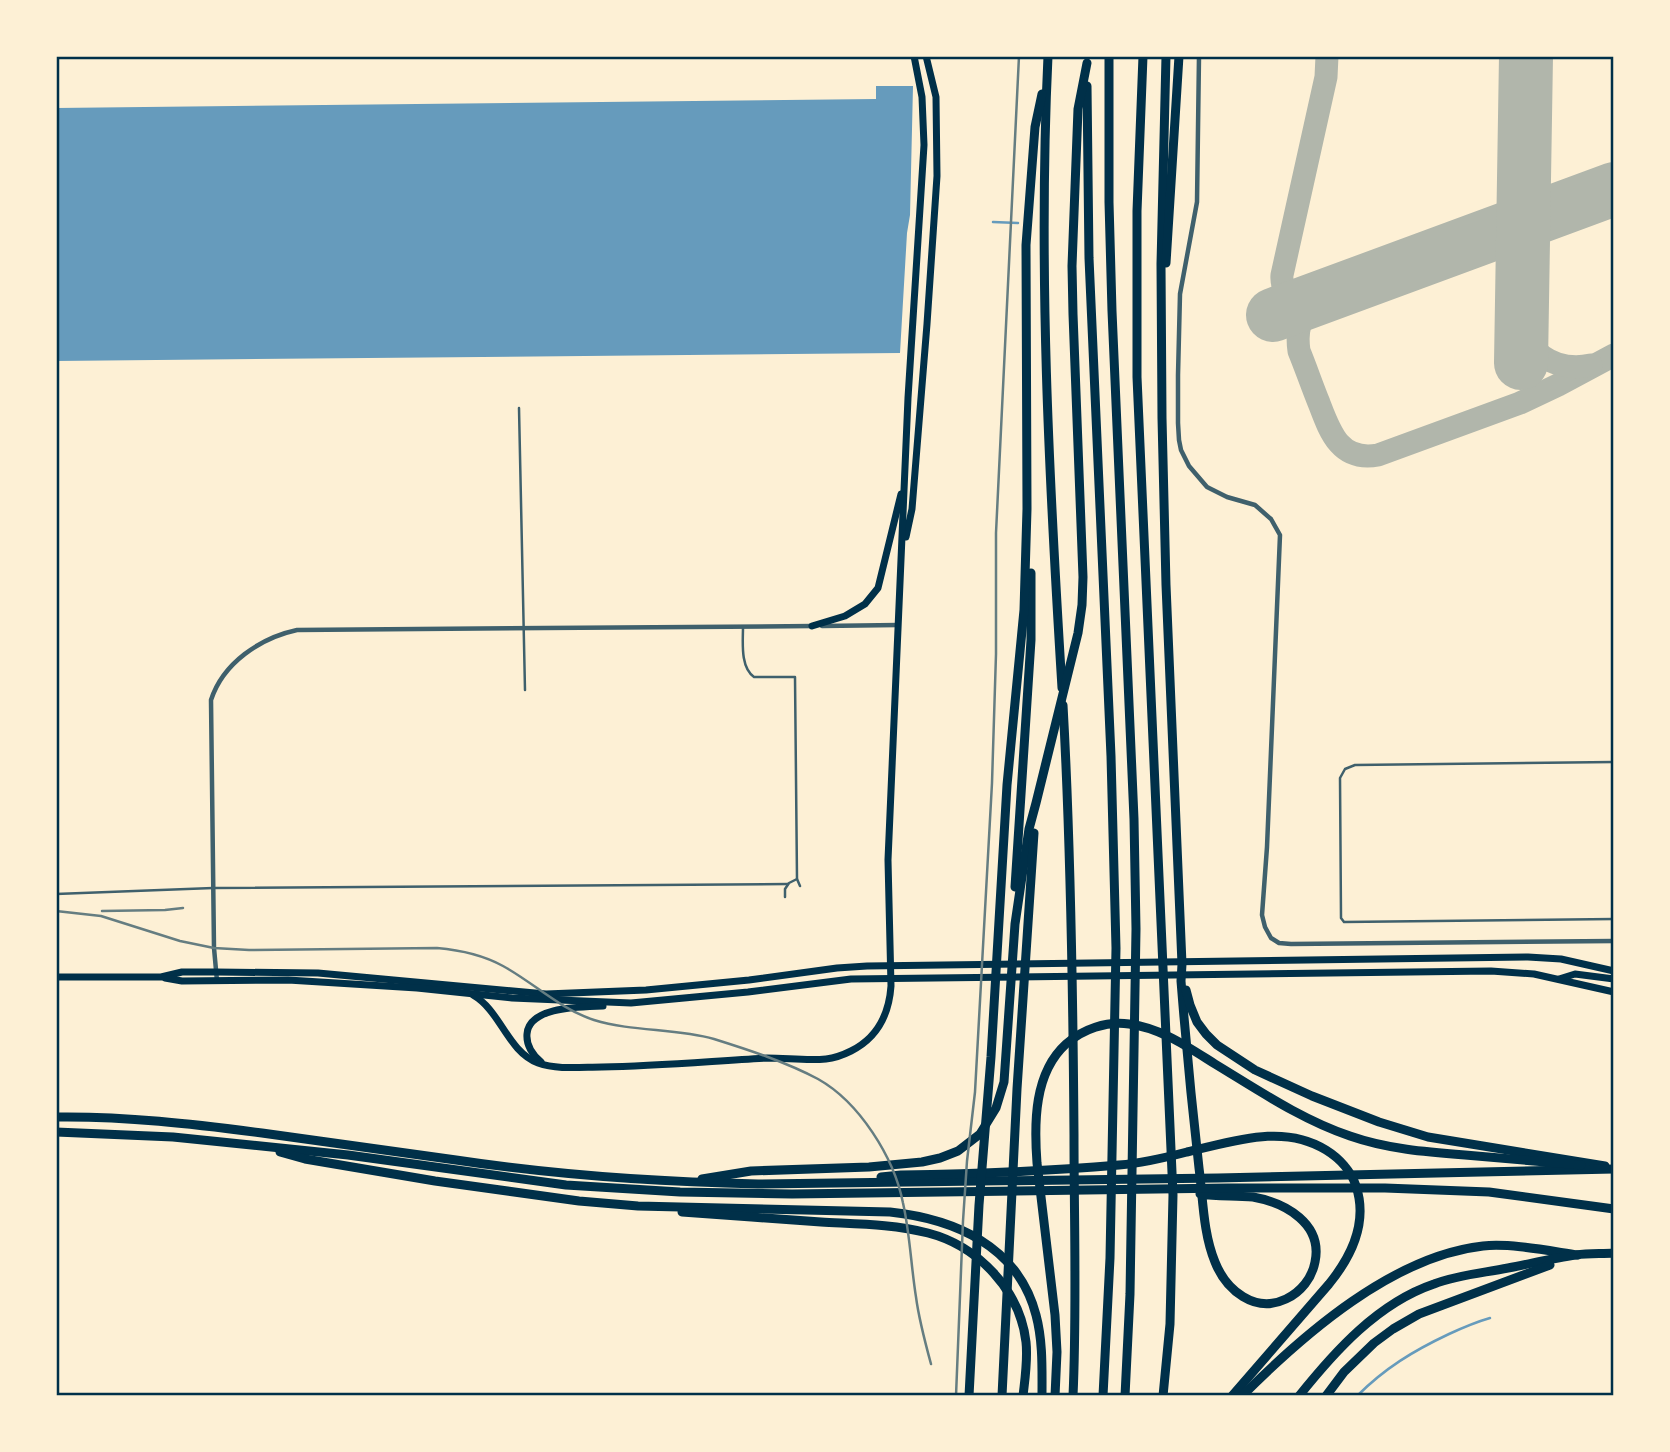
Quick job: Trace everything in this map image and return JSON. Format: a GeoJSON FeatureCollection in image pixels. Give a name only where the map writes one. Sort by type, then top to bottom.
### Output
{"type":"FeatureCollection","features":[{"type":"Feature","properties":{"kind":"highway"},"geometry":{"type":"LineString","coordinates":[[1048,56],[1045,192],[1046,382],[1070,843],[1075,1301],[1073,1396]]}},
{"type":"Feature","properties":{"kind":"highway"},"geometry":{"type":"LineString","coordinates":[[1109,56],[1112,311],[1133,779],[1136,929],[1130,1294],[1125,1396]]}},
{"type":"Feature","properties":{"kind":"highway"},"geometry":{"type":"LineString","coordinates":[[1143,56],[1137,211],[1137,377],[1173,1230],[1170,1324],[1163,1396]]}},
{"type":"Feature","properties":{"kind":"highway"},"geometry":{"type":"LineString","coordinates":[[56,1132],[142,1135],[251,1144],[566,1185],[680,1192],[792,1194],[1177,1189],[1218,1192],[1272,1202],[1291,1210],[1305,1223],[1314,1239],[1316,1259],[1308,1281],[1296,1293],[1273,1303],[1248,1300],[1239,1295],[1227,1283],[1213,1258],[1203,1205],[1189,1070],[1181,981],[1165,557],[1161,418],[1161,264],[1166,56]]}},
{"type":"Feature","properties":{"kind":"highway"},"geometry":{"type":"LineString","coordinates":[[1162,303],[1179,56]]}},
{"type":"Feature","properties":{"kind":"highway"},"geometry":{"type":"LineString","coordinates":[[683,1182],[751,1171],[870,1167],[940,1158],[958,1151],[973,1140],[987,1126],[999,1100],[1005,1073],[1015,924],[1028,829],[1037,803],[1078,634],[1083,597],[1072,266],[1078,109],[1087,59]]}},
{"type":"Feature","properties":{"kind":"highway"},"geometry":{"type":"LineString","coordinates":[[1087,59],[1089,271],[1111,757],[1116,948],[1110,1258],[1104,1396]]}},
{"type":"Feature","properties":{"kind":"highway"},"geometry":{"type":"LineString","coordinates":[[969,1396],[1007,785],[1024,610],[1027,509],[1026,245],[1035,127],[1047,76]]}},
{"type":"Feature","properties":{"kind":"highway"},"geometry":{"type":"LineString","coordinates":[[1015,924],[1014,902],[1031,634],[1027,509]]}},
{"type":"Feature","properties":{"kind":"highway"},"geometry":{"type":"LineString","coordinates":[[1002,1396],[1018,1079],[1037,803]]}},
{"type":"Feature","properties":{"kind":"highway"},"geometry":{"type":"LineString","coordinates":[[1182,964],[1191,1008],[1206,1034],[1233,1057],[1283,1084],[1355,1114],[1428,1137],[1614,1168]]}},
{"type":"Feature","properties":{"kind":"highway"},"geometry":{"type":"LineString","coordinates":[[1055,1396],[1056,1334],[1037,1163],[1037,1112],[1043,1079],[1054,1057],[1078,1035],[1095,1027],[1111,1023],[1132,1024],[1158,1032],[1328,1128],[1362,1140],[1424,1152],[1614,1168]]}},
{"type":"Feature","properties":{"kind":"highway"},"geometry":{"type":"LineString","coordinates":[[56,1116],[117,1117],[180,1123],[530,1170],[683,1182],[758,1184],[1218,1178],[1614,1168]]}},
{"type":"Feature","properties":{"kind":"highway"},"geometry":{"type":"LineString","coordinates":[[845,1182],[901,1175],[1127,1164],[1247,1138],[1268,1136],[1289,1137],[1320,1146],[1334,1155],[1350,1174],[1357,1190],[1360,1207],[1355,1239],[1343,1265],[1329,1284],[1232,1396]]}},
{"type":"Feature","properties":{"kind":"highway"},"geometry":{"type":"LineString","coordinates":[[251,1144],[305,1159],[553,1198],[638,1206],[881,1212],[918,1215],[948,1224],[973,1235],[991,1248],[1017,1274],[1030,1297],[1038,1322],[1041,1346],[1042,1396]]}},
{"type":"Feature","properties":{"kind":"highway"},"geometry":{"type":"LineString","coordinates":[[1218,1192],[1385,1188],[1471,1191],[1614,1209]]}},
{"type":"Feature","properties":{"kind":"highway"},"geometry":{"type":"LineString","coordinates":[[638,1206],[668,1211],[868,1225],[925,1232],[954,1243],[981,1261],[999,1279],[1016,1307],[1026,1343],[1023,1396]]}},
{"type":"Feature","properties":{"kind":"highway"},"geometry":{"type":"LineString","coordinates":[[1242,1396],[1329,1320],[1375,1288],[1420,1262],[1450,1252],[1495,1245],[1578,1255]]}},
{"type":"Feature","properties":{"kind":"highway"},"geometry":{"type":"LineString","coordinates":[[1299,1396],[1351,1339],[1406,1296],[1457,1277],[1578,1255],[1614,1253]]}},
{"type":"Feature","properties":{"kind":"highway"},"geometry":{"type":"LineString","coordinates":[[1326,1396],[1353,1362],[1374,1343],[1419,1314],[1578,1255]]}},
{"type":"Feature","properties":{"kind":"main road"},"geometry":{"type":"LineString","coordinates":[[470,993],[487,1006],[517,1049],[535,1062],[568,1067],[771,1058],[834,1058],[848,1053],[873,1035],[888,1009],[891,986],[888,860],[905,476],[924,145],[922,97],[914,56]]}},
{"type":"Feature","properties":{"kind":"main road"},"geometry":{"type":"LineString","coordinates":[[902,555],[912,509],[937,176],[936,97],[926,56]]}},
{"type":"Feature","properties":{"kind":"main road"},"geometry":{"type":"LineString","coordinates":[[812,626],[845,616],[865,604],[878,588],[905,476]]}},
{"type":"Feature","properties":{"kind":"main road"},"geometry":{"type":"LineString","coordinates":[[56,977],[161,977],[182,981],[288,980],[546,994],[646,990],[867,966],[1528,957],[1562,959],[1614,971]]}},
{"type":"Feature","properties":{"kind":"main road"},"geometry":{"type":"LineString","coordinates":[[548,1066],[534,1055],[527,1043],[530,1023],[547,1012],[836,980],[1491,971],[1521,972],[1614,992]]}},
{"type":"Feature","properties":{"kind":"main road"},"geometry":{"type":"LineString","coordinates":[[161,977],[182,972],[318,973],[512,998],[631,1003]]}},
{"type":"Feature","properties":{"kind":"main road"},"geometry":{"type":"LineString","coordinates":[[1558,979],[1575,974],[1614,979]]}},
{"type":"Feature","properties":{"kind":"street"},"geometry":{"type":"LineString","coordinates":[[1199,56],[1197,202],[1180,295],[1178,431],[1185,458],[1200,480],[1216,493],[1255,505],[1271,519],[1280,535],[1267,847],[1262,904],[1265,928],[1279,943],[1291,944],[1614,941]]}},
{"type":"Feature","properties":{"kind":"street"},"geometry":{"type":"LineString","coordinates":[[217,981],[211,700],[228,670],[257,645],[297,630],[898,625]]}},
{"type":"Feature","properties":{"kind":"lane"},"geometry":{"type":"LineString","coordinates":[[519,408],[525,690]]}},
{"type":"Feature","properties":{"kind":"lane"},"geometry":{"type":"LineString","coordinates":[[743,626],[746,665],[750,675],[795,677],[797,878],[800,886]]}},
{"type":"Feature","properties":{"kind":"lane"},"geometry":{"type":"LineString","coordinates":[[1614,762],[1355,765],[1345,769],[1340,778],[1341,918],[1344,922],[1614,919]]}},
{"type":"Feature","properties":{"kind":"lane"},"geometry":{"type":"LineString","coordinates":[[785,897],[788,884],[797,878]]}},
{"type":"Feature","properties":{"kind":"lane"},"geometry":{"type":"LineString","coordinates":[[56,894],[214,888],[788,884]]}},
{"type":"Feature","properties":{"kind":"water"},"geometry":{"type":"Polygon","coordinates":[[[876,86],[913,86],[910,215],[900,353],[56,361],[56,108],[876,99],[876,86]]]}},
{"type":"Feature","properties":{"kind":"waterway"},"geometry":{"type":"LineString","coordinates":[[993,222],[1018,223]]}},
{"type":"Feature","properties":{"kind":"waterway"},"geometry":{"type":"LineString","coordinates":[[1357,1396],[1378,1377],[1411,1354],[1436,1340],[1490,1318]]}},
{"type":"Feature","properties":{"kind":"taxiway"},"geometry":{"type":"LineString","coordinates":[[1306,303],[1292,300],[1283,286],[1282,275],[1326,77],[1327,56]]}},
{"type":"Feature","properties":{"kind":"taxiway"},"geometry":{"type":"LineString","coordinates":[[1338,292],[1312,307],[1301,320],[1299,351],[1332,434],[1354,454],[1378,455],[1520,403],[1614,355]]}},
{"type":"Feature","properties":{"kind":"taxiway"},"geometry":{"type":"LineString","coordinates":[[1522,311],[1529,340],[1536,351],[1558,364],[1574,367],[1591,365]]}},
{"type":"Feature","properties":{"kind":"runway"},"geometry":{"type":"LineString","coordinates":[[1521,363],[1526,56]]}},
{"type":"Feature","properties":{"kind":"runway"},"geometry":{"type":"LineString","coordinates":[[1273,315],[1614,189]]}},
{"type":"Feature","properties":{"kind":"railway"},"geometry":{"type":"LineString","coordinates":[[956,1396],[963,1221],[975,1092],[992,783],[996,533],[1019,56]]}},
{"type":"Feature","properties":{"kind":"railway"},"geometry":{"type":"LineString","coordinates":[[102,911],[183,908]]}},
{"type":"Feature","properties":{"kind":"railway"},"geometry":{"type":"LineString","coordinates":[[56,911],[101,916],[180,941],[214,948],[437,948],[463,952],[503,966],[558,1003],[594,1020],[714,1039],[754,1052],[818,1079],[833,1089],[861,1116],[892,1167],[905,1215],[917,1306],[931,1364]]}}]}
